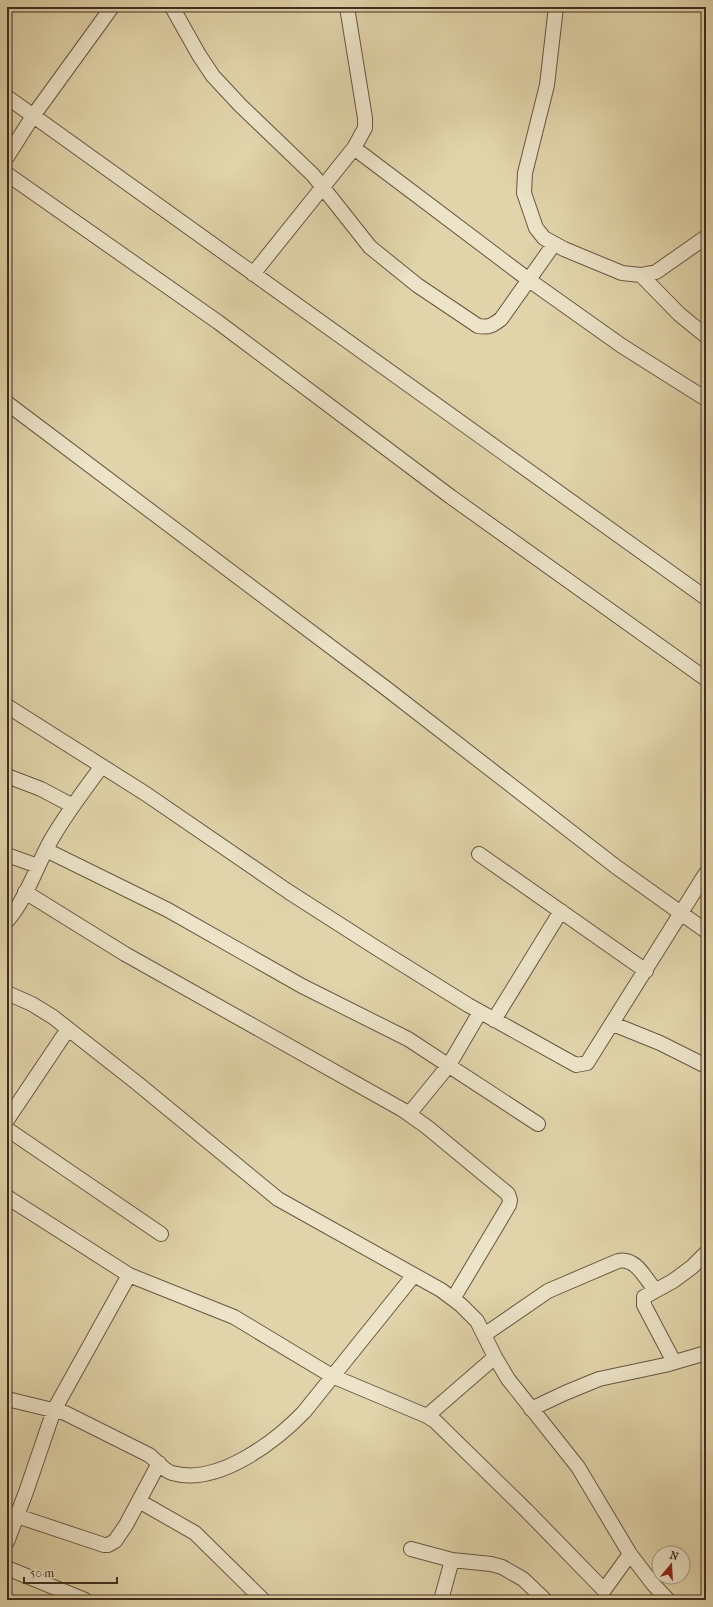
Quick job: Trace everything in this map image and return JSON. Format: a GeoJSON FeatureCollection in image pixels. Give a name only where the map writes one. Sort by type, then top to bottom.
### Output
{"type":"FeatureCollection","features":[{"type":"Feature","properties":{"kind":"street"},"geometry":{"type":"LineString","coordinates":[[7,157],[33,116],[112,7]]}},
{"type":"Feature","properties":{"kind":"street"},"geometry":{"type":"LineString","coordinates":[[172,7],[198,55],[213,76],[240,105],[299,160],[370,247],[417,285],[478,326],[486,328],[494,325],[501,319],[554,244]]}},
{"type":"Feature","properties":{"kind":"street"},"geometry":{"type":"LineString","coordinates":[[253,274],[354,148],[365,128],[366,118],[347,7]]}},
{"type":"Feature","properties":{"kind":"street"},"geometry":{"type":"LineString","coordinates":[[556,7],[547,85],[525,173],[524,193],[536,228],[544,238],[554,244],[622,273],[641,276],[656,272],[706,237]]}},
{"type":"Feature","properties":{"kind":"street"},"geometry":{"type":"LineString","coordinates":[[7,97],[706,598]]}},
{"type":"Feature","properties":{"kind":"street"},"geometry":{"type":"LineString","coordinates":[[354,148],[529,280],[622,346],[706,399]]}},
{"type":"Feature","properties":{"kind":"street"},"geometry":{"type":"LineString","coordinates":[[7,174],[218,322],[451,497],[706,679]]}},
{"type":"Feature","properties":{"kind":"street"},"geometry":{"type":"LineString","coordinates":[[641,276],[679,314],[706,336]]}},
{"type":"Feature","properties":{"kind":"street"},"geometry":{"type":"LineString","coordinates":[[7,403],[387,689],[615,866],[706,931]]}},
{"type":"Feature","properties":{"kind":"street"},"geometry":{"type":"LineString","coordinates":[[7,706],[102,766],[378,949],[480,1012],[576,1065],[587,1063],[613,1024],[706,874]]}},
{"type":"Feature","properties":{"kind":"street"},"geometry":{"type":"LineString","coordinates":[[7,921],[20,905],[46,850],[73,806],[102,766]]}},
{"type":"Feature","properties":{"kind":"street"},"geometry":{"type":"LineString","coordinates":[[7,776],[41,789],[73,806]]}},
{"type":"Feature","properties":{"kind":"street"},"geometry":{"type":"LineString","coordinates":[[46,850],[168,910],[302,986],[408,1039],[538,1124]]}},
{"type":"Feature","properties":{"kind":"street"},"geometry":{"type":"LineString","coordinates":[[479,854],[646,971]]}},
{"type":"Feature","properties":{"kind":"street"},"geometry":{"type":"LineString","coordinates":[[7,855],[38,866]]}},
{"type":"Feature","properties":{"kind":"street"},"geometry":{"type":"LineString","coordinates":[[25,892],[125,954],[256,1028],[371,1090],[409,1114],[508,1194],[510,1200],[453,1299]]}},
{"type":"Feature","properties":{"kind":"street"},"geometry":{"type":"LineString","coordinates":[[494,1020],[561,911]]}},
{"type":"Feature","properties":{"kind":"street"},"geometry":{"type":"LineString","coordinates":[[7,993],[32,1004],[53,1017],[137,1083],[278,1199],[441,1290],[477,1321],[495,1357],[508,1378],[578,1467],[599,1499],[630,1554],[653,1584],[668,1600]]}},
{"type":"Feature","properties":{"kind":"street"},"geometry":{"type":"LineString","coordinates":[[409,1114],[449,1065],[480,1012]]}},
{"type":"Feature","properties":{"kind":"street"},"geometry":{"type":"LineString","coordinates":[[613,1024],[660,1043],[706,1066]]}},
{"type":"Feature","properties":{"kind":"street"},"geometry":{"type":"LineString","coordinates":[[7,1120],[68,1029]]}},
{"type":"Feature","properties":{"kind":"street"},"geometry":{"type":"LineString","coordinates":[[7,1129],[161,1234]]}},
{"type":"Feature","properties":{"kind":"street"},"geometry":{"type":"LineString","coordinates":[[7,1197],[129,1275],[234,1318],[332,1376],[428,1416],[522,1505],[601,1595],[630,1554]]}},
{"type":"Feature","properties":{"kind":"street"},"geometry":{"type":"LineString","coordinates":[[674,1362],[644,1305],[644,1297],[673,1281],[692,1267],[706,1253]]}},
{"type":"Feature","properties":{"kind":"street"},"geometry":{"type":"LineString","coordinates":[[484,1335],[548,1291],[618,1261],[624,1260],[633,1262],[655,1290]]}},
{"type":"Feature","properties":{"kind":"street"},"geometry":{"type":"LineString","coordinates":[[7,1542],[54,1410],[129,1275]]}},
{"type":"Feature","properties":{"kind":"street"},"geometry":{"type":"LineString","coordinates":[[7,1399],[65,1413],[149,1455],[164,1469],[172,1473],[198,1476],[226,1469],[287,1430],[304,1412],[414,1275]]}},
{"type":"Feature","properties":{"kind":"street"},"geometry":{"type":"LineString","coordinates":[[531,1409],[565,1392],[599,1379],[706,1353]]}},
{"type":"Feature","properties":{"kind":"street"},"geometry":{"type":"LineString","coordinates":[[428,1416],[495,1357]]}},
{"type":"Feature","properties":{"kind":"street"},"geometry":{"type":"LineString","coordinates":[[17,1516],[104,1545],[108,1545],[115,1541],[139,1501],[159,1463]]}},
{"type":"Feature","properties":{"kind":"street"},"geometry":{"type":"LineString","coordinates":[[139,1501],[195,1533],[263,1600]]}},
{"type":"Feature","properties":{"kind":"street"},"geometry":{"type":"LineString","coordinates":[[411,1549],[452,1560],[502,1567],[523,1579],[545,1600]]}},
{"type":"Feature","properties":{"kind":"street"},"geometry":{"type":"LineString","coordinates":[[442,1600],[452,1560]]}},
{"type":"Feature","properties":{"kind":"street"},"geometry":{"type":"LineString","coordinates":[[7,1568],[85,1600]]}}]}
